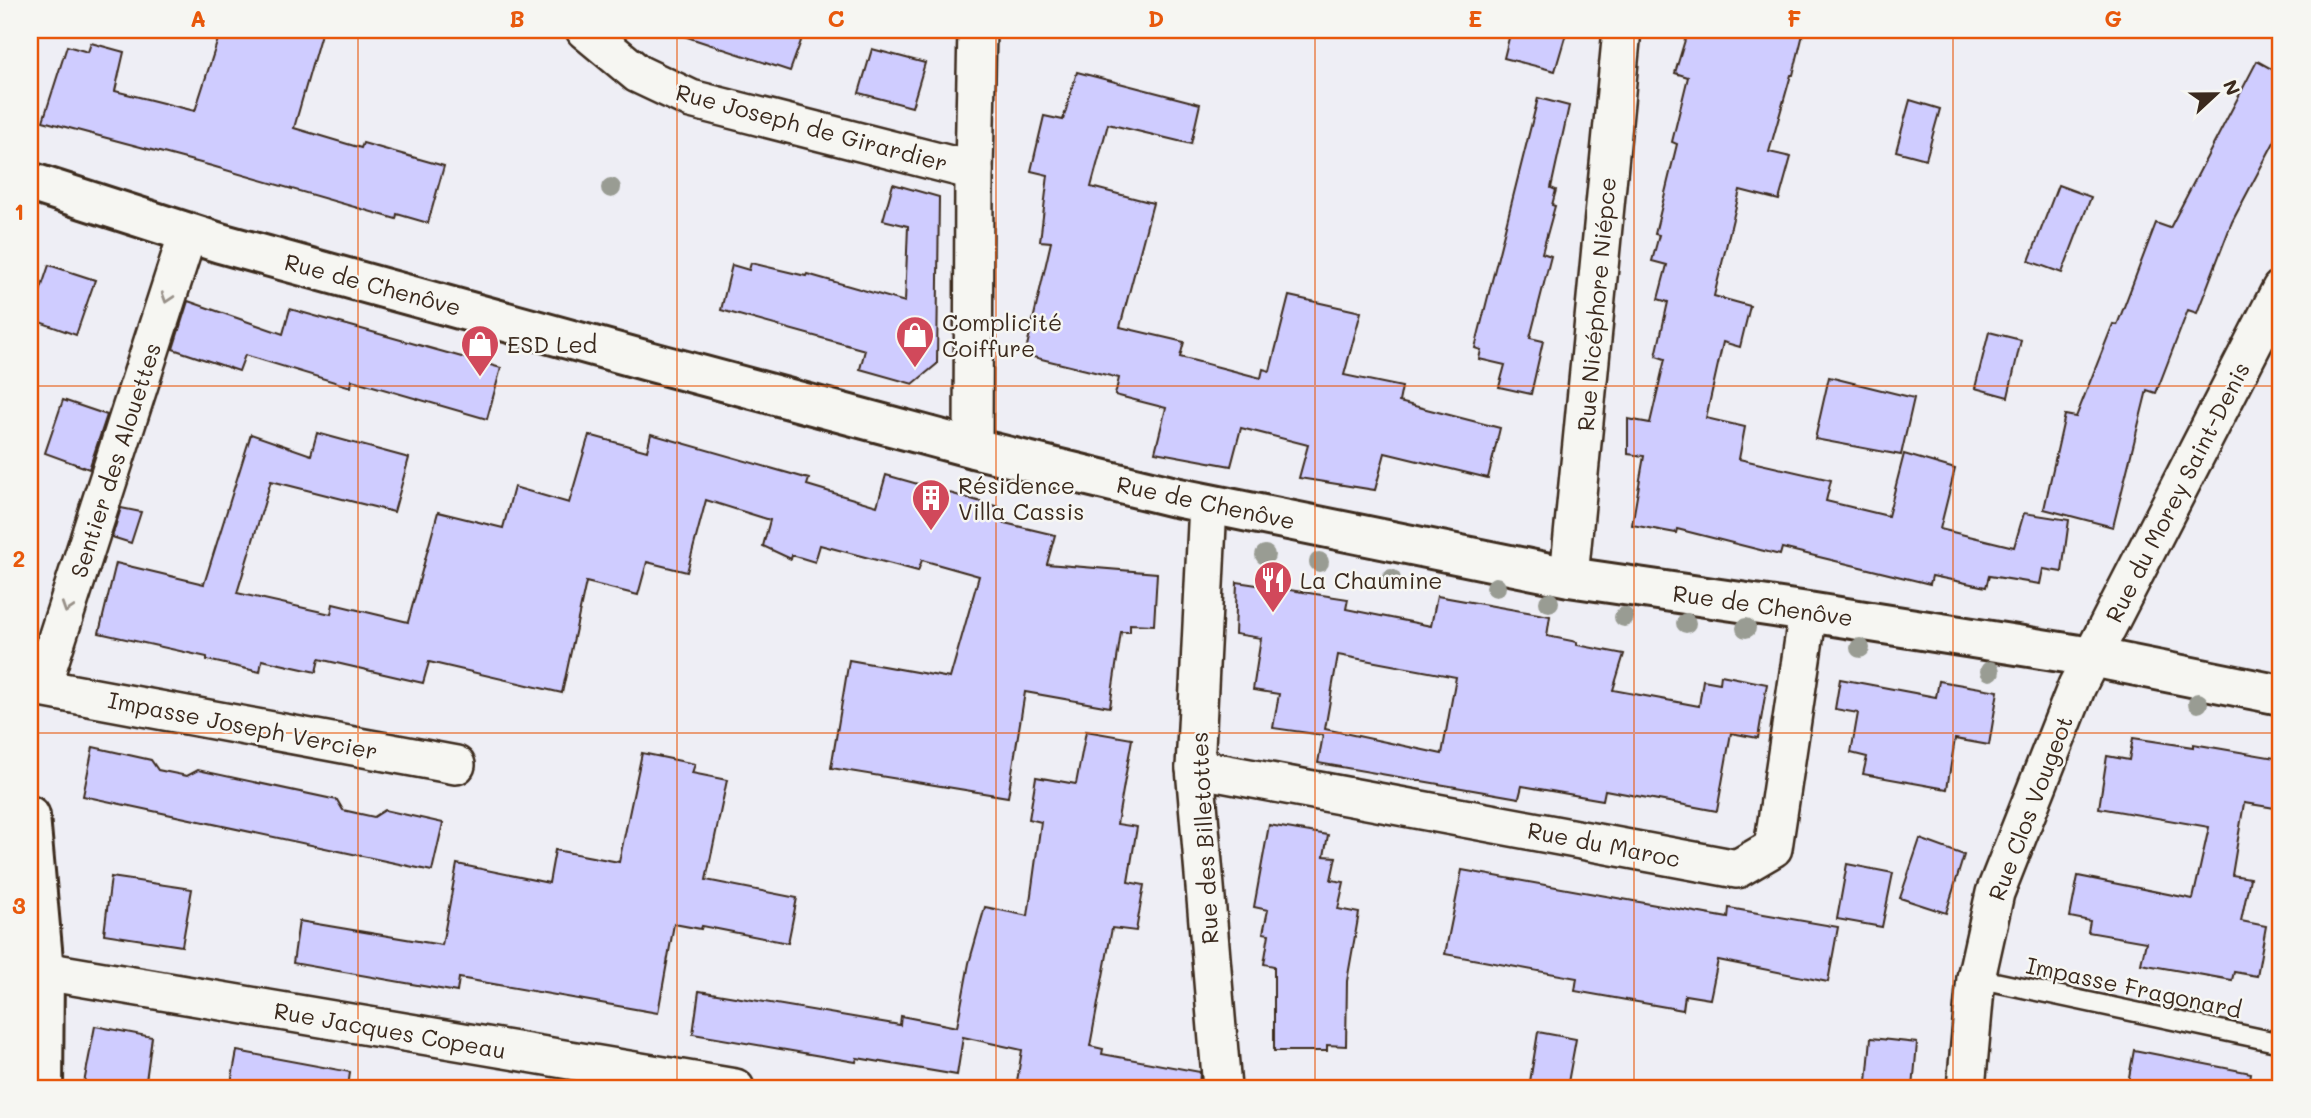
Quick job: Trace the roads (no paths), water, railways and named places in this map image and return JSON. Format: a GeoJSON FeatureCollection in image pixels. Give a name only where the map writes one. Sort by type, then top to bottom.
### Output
{"type":"FeatureCollection","features":[{"type":"Feature","properties":{"kind":"street","name":"Rue Joseph de Girardier"},"geometry":{"type":"LineString","coordinates":[[585,30],[638,74],[691,99],[974,171]]}},
{"type":"Feature","properties":{"kind":"street"},"geometry":{"type":"LineString","coordinates":[[973,448],[977,30]]}},
{"type":"Feature","properties":{"kind":"street","name":"Rue Nicéphore Niépce"},"geometry":{"type":"LineString","coordinates":[[1569,577],[1622,30]]}},
{"type":"Feature","properties":{"kind":"street","name":"Rue de Chenôve"},"geometry":{"type":"LineString","coordinates":[[30,182],[188,233],[648,361],[973,448],[1208,503],[1569,577],[1808,611],[2092,657],[2281,695]]}},
{"type":"Feature","properties":{"kind":"street","name":"Sentier des Alouettes"},"geometry":{"type":"LineString","coordinates":[[36,689],[188,233]]}},
{"type":"Feature","properties":{"kind":"street","name":"Rue du Morey Saint-Denis"},"geometry":{"type":"LineString","coordinates":[[2092,657],[2281,289]]}},
{"type":"Feature","properties":{"kind":"street","name":"Rue des Billetottes"},"geometry":{"type":"LineString","coordinates":[[1208,503],[1195,768],[1222,1088]]}},
{"type":"Feature","properties":{"kind":"street","name":"Rue du Maroc"},"geometry":{"type":"LineString","coordinates":[[1195,768],[1737,869],[1773,848],[1808,611]]}},
{"type":"Feature","properties":{"kind":"street","name":"Rue Clos Vougeot"},"geometry":{"type":"LineString","coordinates":[[1966,1088],[1976,978],[1995,893],[2077,686],[2092,657]]}},
{"type":"Feature","properties":{"kind":"street","name":"Impasse Joseph Vercier"},"geometry":{"type":"LineString","coordinates":[[36,689],[456,765]]}},
{"type":"Feature","properties":{"kind":"street"},"geometry":{"type":"LineString","coordinates":[[30,816],[44,971],[43,1088]]}},
{"type":"Feature","properties":{"kind":"street","name":"Rue Jacques Copeau"},"geometry":{"type":"LineString","coordinates":[[44,971],[735,1088]]}},
{"type":"Feature","properties":{"kind":"lane","name":"Impasse Fragonard"},"geometry":{"type":"LineString","coordinates":[[1976,978],[2281,1043]]}},
{"type":"Feature","properties":{"kind":"place","name":"Complicité Coiffure"},"geometry":{"type":"Point","coordinates":[915,369]}},
{"type":"Feature","properties":{"kind":"place","name":"ESD Led"},"geometry":{"type":"Point","coordinates":[480,378]}},
{"type":"Feature","properties":{"kind":"place","name":"Résidence Villa Cassis"},"geometry":{"type":"Point","coordinates":[931,532]}},
{"type":"Feature","properties":{"kind":"place","name":"La Chaumine"},"geometry":{"type":"Point","coordinates":[1273,614]}}]}
